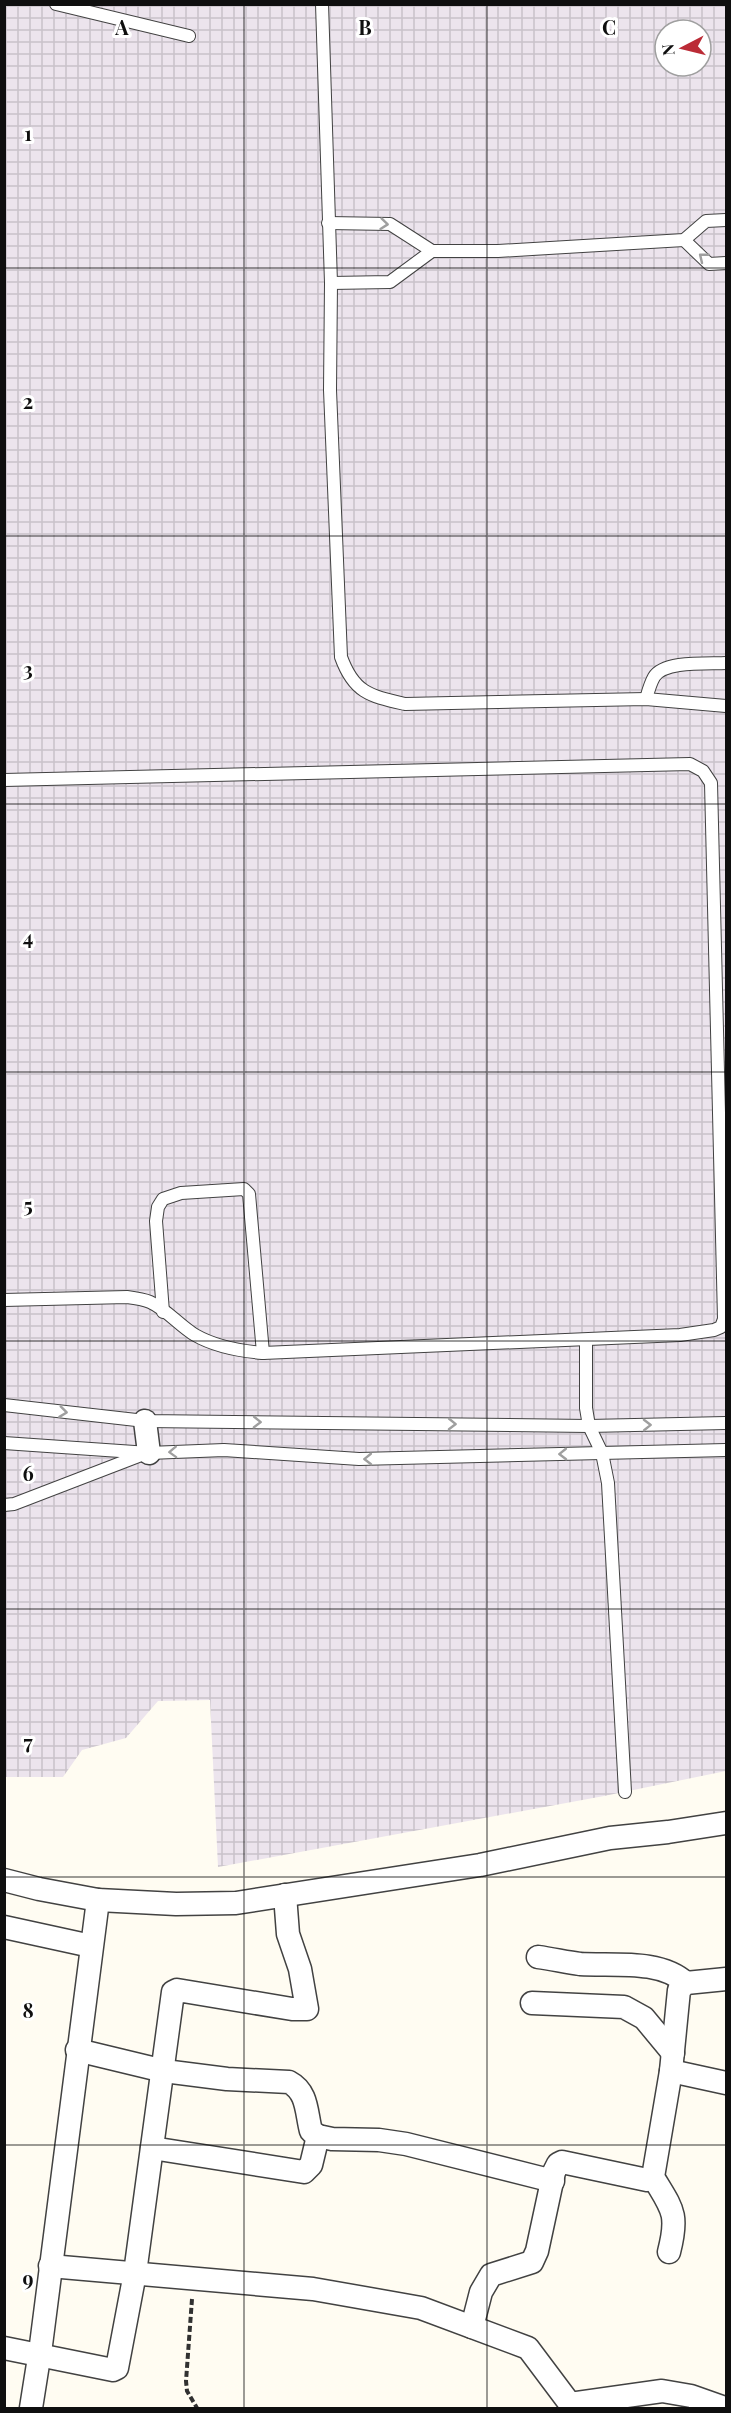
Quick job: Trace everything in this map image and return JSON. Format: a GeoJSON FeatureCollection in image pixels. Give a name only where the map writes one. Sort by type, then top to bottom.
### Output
{"type":"FeatureCollection","features":[{"type":"Feature","properties":{"kind":"street"},"geometry":{"type":"LineString","coordinates":[[145,1421],[149,1453]]}},
{"type":"Feature","properties":{"kind":"street"},"geometry":{"type":"LineString","coordinates":[[4,1880],[98,1900],[176,1904],[226,1903],[480,1865],[610,1838],[726,1823]]}},
{"type":"Feature","properties":{"kind":"street"},"geometry":{"type":"LineString","coordinates":[[4,2348],[113,2370],[117,2368],[135,2273],[164,2071],[172,1995],[177,1990],[292,2009],[307,2009],[300,1970],[288,1934],[285,1895]]}},
{"type":"Feature","properties":{"kind":"street"},"geometry":{"type":"LineString","coordinates":[[31,2409],[98,1900]]}},
{"type":"Feature","properties":{"kind":"street"},"geometry":{"type":"LineString","coordinates":[[4,1927],[92,1946]]}},
{"type":"Feature","properties":{"kind":"street"},"geometry":{"type":"LineString","coordinates":[[538,1957],[579,1964],[651,1968],[673,1973],[686,1983]]}},
{"type":"Feature","properties":{"kind":"street"},"geometry":{"type":"LineString","coordinates":[[669,2252],[675,2222],[671,2206],[653,2177],[672,2062],[679,1990],[686,1983],[726,1979]]}},
{"type":"Feature","properties":{"kind":"street"},"geometry":{"type":"LineString","coordinates":[[532,2003],[624,2007],[650,2024],[672,2062],[726,2083]]}},
{"type":"Feature","properties":{"kind":"street"},"geometry":{"type":"LineString","coordinates":[[77,2050],[164,2071],[227,2079],[289,2082],[298,2086],[304,2096],[311,2132],[318,2136],[406,2144],[553,2181]]}},
{"type":"Feature","properties":{"kind":"street"},"geometry":{"type":"LineString","coordinates":[[152,2148],[304,2172],[311,2164],[318,2136]]}},
{"type":"Feature","properties":{"kind":"street"},"geometry":{"type":"LineString","coordinates":[[472,2327],[482,2292],[491,2275],[532,2262],[537,2251],[555,2168],[562,2162],[647,2180],[653,2177]]}},
{"type":"Feature","properties":{"kind":"street"},"geometry":{"type":"LineString","coordinates":[[50,2266],[313,2289],[421,2308],[528,2348],[570,2407],[662,2391],[691,2397],[726,2409]]}},
{"type":"Feature","properties":{"kind":"lane"},"geometry":{"type":"LineString","coordinates":[[56,4],[189,36]]}},
{"type":"Feature","properties":{"kind":"lane"},"geometry":{"type":"LineString","coordinates":[[322,4],[331,283],[330,401],[341,657],[347,674],[358,688],[373,696],[405,704],[646,699],[726,706]]}},
{"type":"Feature","properties":{"kind":"lane"},"geometry":{"type":"LineString","coordinates":[[328,224],[390,224],[432,251],[498,251],[684,240],[706,221],[726,220]]}},
{"type":"Feature","properties":{"kind":"lane"},"geometry":{"type":"LineString","coordinates":[[684,240],[709,264],[726,263]]}},
{"type":"Feature","properties":{"kind":"lane"},"geometry":{"type":"LineString","coordinates":[[331,283],[390,282],[432,251]]}},
{"type":"Feature","properties":{"kind":"lane"},"geometry":{"type":"LineString","coordinates":[[646,699],[655,675],[668,667],[681,664],[726,663]]}},
{"type":"Feature","properties":{"kind":"lane"},"geometry":{"type":"LineString","coordinates":[[4,780],[690,764],[703,771],[711,783],[724,1323],[714,1330],[680,1335],[263,1353],[243,1351],[209,1342],[194,1334],[151,1302],[127,1297],[4,1300]]}},
{"type":"Feature","properties":{"kind":"lane"},"geometry":{"type":"LineString","coordinates":[[163,1312],[156,1221],[163,1199],[181,1193],[244,1189],[249,1194],[263,1353]]}},
{"type":"Feature","properties":{"kind":"lane"},"geometry":{"type":"LineString","coordinates":[[586,1340],[586,1408],[589,1426],[602,1453],[608,1483],[625,1792]]}},
{"type":"Feature","properties":{"kind":"lane"},"geometry":{"type":"LineString","coordinates":[[4,1405],[145,1421],[589,1426],[726,1423]]}},
{"type":"Feature","properties":{"kind":"lane"},"geometry":{"type":"LineString","coordinates":[[4,1443],[149,1453],[224,1450],[359,1459],[726,1450]]}},
{"type":"Feature","properties":{"kind":"lane"},"geometry":{"type":"LineString","coordinates":[[4,1505],[14,1504],[149,1453]]}},
{"type":"Feature","properties":{"kind":"path"},"geometry":{"type":"LineString","coordinates":[[194,2278],[186,2381],[187,2391],[197,2409]]}},
{"type":"Feature","properties":{"kind":"shaded area"},"geometry":{"type":"Polygon","coordinates":[[[5,5],[726,5],[726,1771],[604,1796],[218,1867],[210,1700],[158,1701],[126,1738],[82,1750],[63,1777],[6,1777],[5,1779],[5,5]]]}}]}
